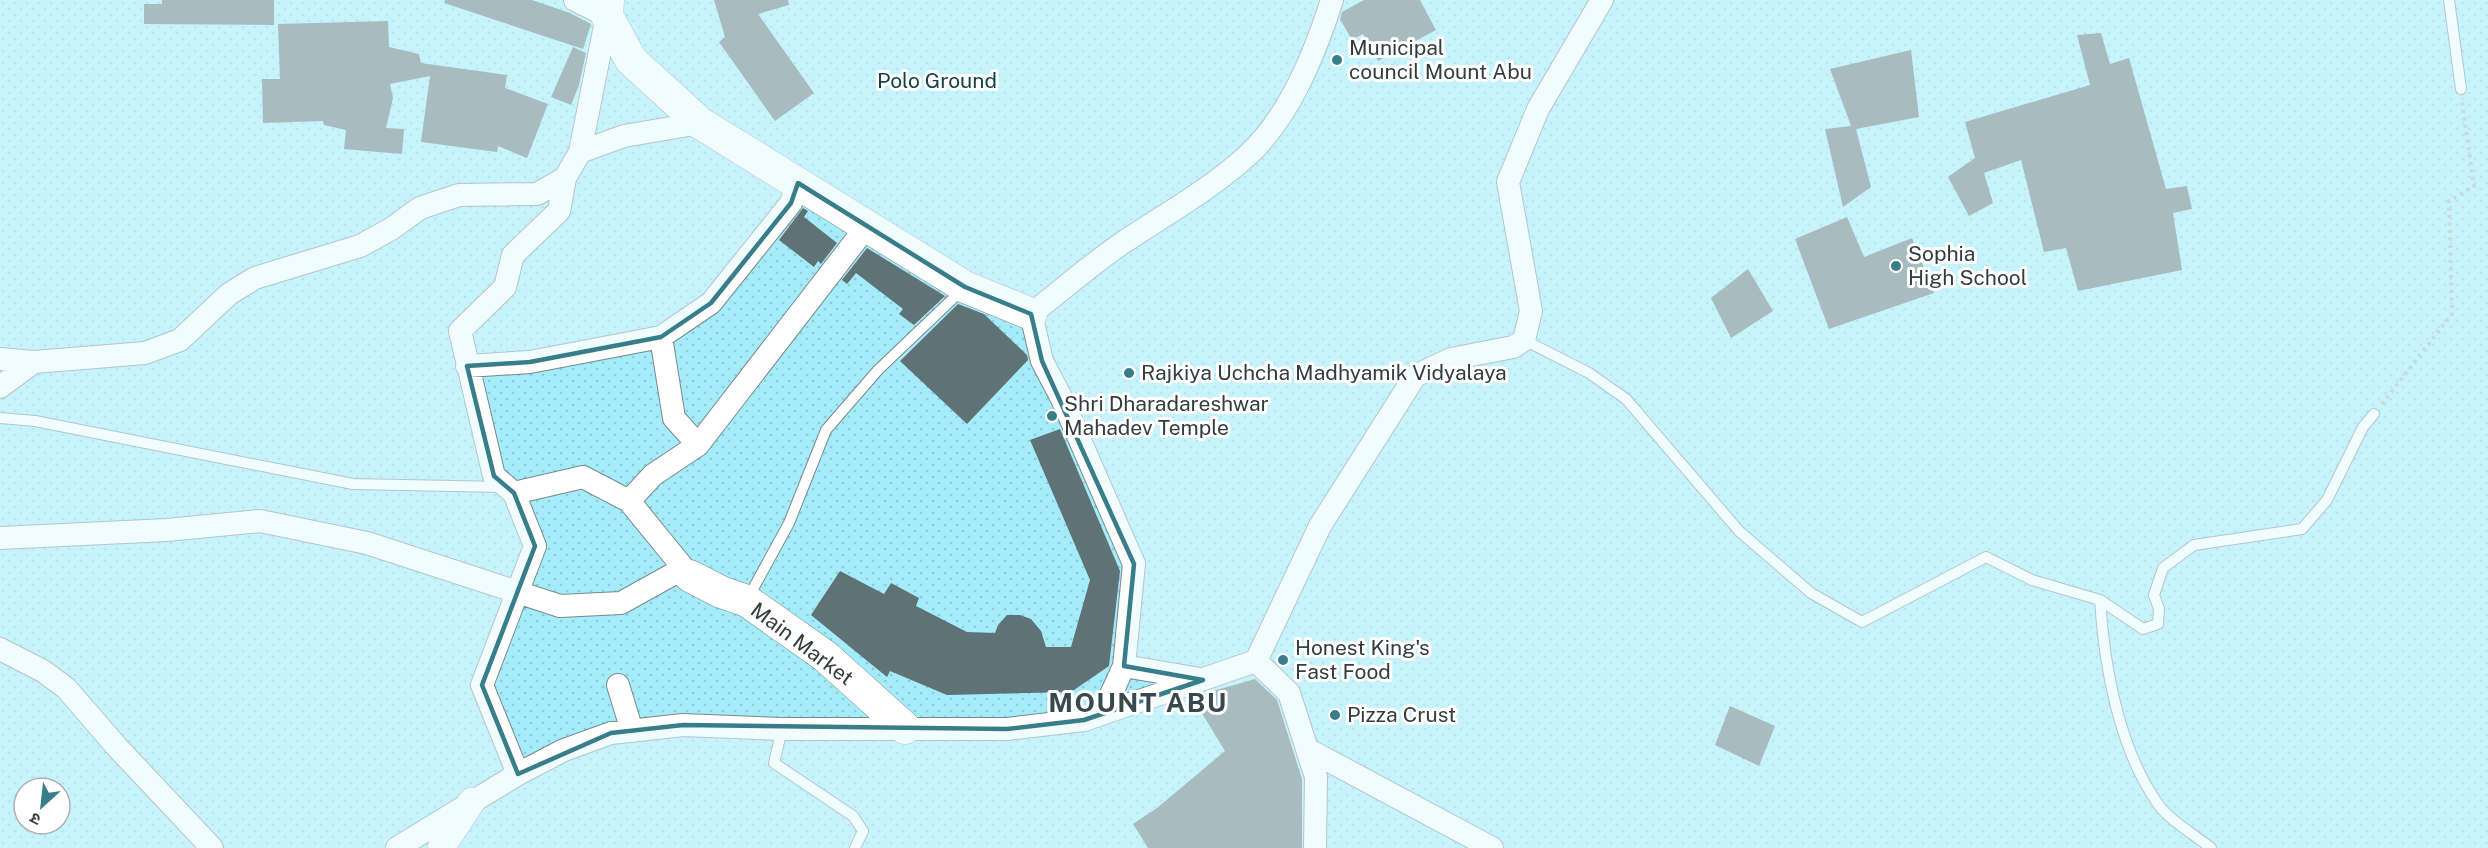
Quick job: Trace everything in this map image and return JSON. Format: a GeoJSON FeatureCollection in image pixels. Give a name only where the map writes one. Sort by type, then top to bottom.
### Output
{"type":"FeatureCollection","features":[{"type":"Feature","properties":{"kind":"main road"},"geometry":{"type":"LineString","coordinates":[[608,8],[632,60],[700,123],[965,287],[1031,314]]}},
{"type":"Feature","properties":{"kind":"main road","name":"Main Market"},"geometry":{"type":"LineString","coordinates":[[690,576],[747,601],[825,656],[905,728]]}},
{"type":"Feature","properties":{"kind":"street"},"geometry":{"type":"LineString","coordinates":[[518,774],[482,685],[535,546],[510,490],[494,476],[460,331],[505,287],[513,255],[559,211],[565,178],[580,152],[608,8],[575,0]]}},
{"type":"Feature","properties":{"kind":"street"},"geometry":{"type":"LineString","coordinates":[[1103,712],[1124,666],[1134,564],[1062,399],[1042,362],[1031,314],[1120,244],[1175,211],[1249,154],[1285,109],[1324,25],[1332,0]]}},
{"type":"Feature","properties":{"kind":"street"},"geometry":{"type":"LineString","coordinates":[[397,848],[518,774],[564,750],[611,733],[683,725],[782,729],[1007,729],[1084,720],[1256,661],[1320,526],[1414,376],[1451,359],[1513,347],[1524,340],[1531,311],[1508,182],[1538,109],[1602,0]]}},
{"type":"Feature","properties":{"kind":"street"},"geometry":{"type":"LineString","coordinates":[[580,152],[624,136],[700,123]]}},
{"type":"Feature","properties":{"kind":"street"},"geometry":{"type":"LineString","coordinates":[[0,359],[34,362],[145,353],[180,340],[229,294],[255,278],[360,246],[391,229],[420,208],[459,195],[537,194],[565,178]]}},
{"type":"Feature","properties":{"kind":"street"},"geometry":{"type":"LineString","coordinates":[[468,366],[530,362],[660,337],[711,303],[791,203],[798,183]]}},
{"type":"Feature","properties":{"kind":"street"},"geometry":{"type":"LineString","coordinates":[[630,501],[653,475],[698,445],[867,226]]}},
{"type":"Feature","properties":{"kind":"street"},"geometry":{"type":"LineString","coordinates":[[660,337],[674,418],[698,445]]}},
{"type":"Feature","properties":{"kind":"street"},"geometry":{"type":"LineString","coordinates":[[0,387],[34,362]]}},
{"type":"Feature","properties":{"kind":"street"},"geometry":{"type":"LineString","coordinates":[[510,490],[583,477],[630,501],[690,576]]}},
{"type":"Feature","properties":{"kind":"street"},"geometry":{"type":"LineString","coordinates":[[0,538],[167,530],[260,521],[367,543],[560,606],[621,603],[675,573],[690,576]]}},
{"type":"Feature","properties":{"kind":"street"},"geometry":{"type":"LineString","coordinates":[[0,649],[43,671],[66,687],[117,747],[212,848]]}},
{"type":"Feature","properties":{"kind":"street"},"geometry":{"type":"LineString","coordinates":[[1256,661],[1289,693],[1316,777],[1316,848]]}},
{"type":"Feature","properties":{"kind":"street"},"geometry":{"type":"LineString","coordinates":[[1124,666],[1203,680]]}},
{"type":"Feature","properties":{"kind":"street"},"geometry":{"type":"LineString","coordinates":[[618,685],[632,731]]}},
{"type":"Feature","properties":{"kind":"street"},"geometry":{"type":"LineString","coordinates":[[1307,749],[1492,848]]}},
{"type":"Feature","properties":{"kind":"street"},"geometry":{"type":"LineString","coordinates":[[441,848],[472,801]]}},
{"type":"Feature","properties":{"kind":"lane"},"geometry":{"type":"LineString","coordinates":[[2449,0],[2461,88]]}},
{"type":"Feature","properties":{"kind":"lane"},"geometry":{"type":"LineString","coordinates":[[747,601],[789,523],[826,430],[878,370],[965,287]]}},
{"type":"Feature","properties":{"kind":"lane"},"geometry":{"type":"LineString","coordinates":[[1524,340],[1589,373],[1626,399],[1739,531],[1811,593],[1862,622],[1986,557],[2032,580],[2100,600],[2144,629],[2158,624],[2159,609],[2154,595],[2163,568],[2194,545],[2302,529],[2328,500],[2363,427],[2374,414]]}},
{"type":"Feature","properties":{"kind":"lane"},"geometry":{"type":"LineString","coordinates":[[0,418],[35,421],[353,484],[510,490]]}},
{"type":"Feature","properties":{"kind":"lane"},"geometry":{"type":"LineString","coordinates":[[2100,600],[2110,678],[2134,764],[2160,806],[2211,848]]}},
{"type":"Feature","properties":{"kind":"lane"},"geometry":{"type":"LineString","coordinates":[[782,729],[774,763],[853,816],[863,831],[855,848]]}},
{"type":"Feature","properties":{"kind":"path"},"geometry":{"type":"LineString","coordinates":[[2374,414],[2452,314],[2449,201],[2474,186],[2461,88]]}},
{"type":"Feature","properties":{"kind":"highlighted area"},"geometry":{"type":"Polygon","coordinates":[[[798,183],[965,287],[1031,314],[1042,361],[1134,564],[1124,666],[1203,680],[1084,720],[1007,729],[683,725],[611,733],[518,774],[482,685],[535,546],[514,493],[494,476],[467,366],[530,362],[661,337],[711,303],[791,203],[798,183]]]}},
{"type":"Feature","properties":{"kind":"green space","name":"Polo Ground"},"geometry":{"type":"Polygon","coordinates":[[[0,0],[2488,0],[2488,848],[0,848],[0,0]]]}},
{"type":"Feature","properties":{"kind":"building"},"geometry":{"type":"Polygon","coordinates":[[[162,0],[274,0],[274,25],[144,24],[144,4],[162,4],[162,0]]]}},
{"type":"Feature","properties":{"kind":"building"},"geometry":{"type":"Polygon","coordinates":[[[445,0],[532,0],[570,13],[591,24],[583,49],[444,3],[445,0]]]}},
{"type":"Feature","properties":{"kind":"building"},"geometry":{"type":"Polygon","coordinates":[[[714,0],[788,0],[789,5],[758,14],[814,93],[775,121],[719,42],[725,37],[714,0]]]}},
{"type":"Feature","properties":{"kind":"building"},"geometry":{"type":"Polygon","coordinates":[[[1364,0],[1420,0],[1436,30],[1378,61],[1363,34],[1352,40],[1340,19],[1342,12],[1364,0]]]}},
{"type":"Feature","properties":{"kind":"building"},"geometry":{"type":"Polygon","coordinates":[[[388,21],[389,47],[419,54],[421,63],[507,75],[505,88],[548,104],[527,158],[498,146],[497,152],[421,142],[430,76],[390,84],[393,98],[386,128],[404,129],[402,154],[344,149],[346,130],[324,125],[323,121],[263,123],[262,79],[280,79],[278,24],[388,21]]]}},
{"type":"Feature","properties":{"kind":"building"},"geometry":{"type":"Polygon","coordinates":[[[2101,33],[2110,64],[2129,58],[2166,189],[2187,186],[2192,209],[2173,213],[2182,270],[2078,291],[2066,248],[2044,252],[2021,160],[1984,173],[1993,203],[1969,216],[1948,177],[1975,158],[1965,122],[2090,85],[2077,35],[2101,33]]]}},
{"type":"Feature","properties":{"kind":"building"},"geometry":{"type":"Polygon","coordinates":[[[573,47],[586,53],[579,85],[571,105],[551,97],[573,47]]]}},
{"type":"Feature","properties":{"kind":"building"},"geometry":{"type":"Polygon","coordinates":[[[1911,50],[1919,117],[1856,129],[1871,187],[1843,207],[1825,129],[1851,126],[1830,69],[1911,50]]]}},
{"type":"Feature","properties":{"kind":"building"},"geometry":{"type":"Polygon","coordinates":[[[803,208],[808,211],[804,217],[837,243],[821,264],[818,261],[814,267],[779,240],[803,208]]]}},
{"type":"Feature","properties":{"kind":"building"},"geometry":{"type":"Polygon","coordinates":[[[1847,217],[1864,257],[1912,238],[1934,293],[1829,329],[1795,239],[1847,217]]]}},
{"type":"Feature","properties":{"kind":"building"},"geometry":{"type":"Polygon","coordinates":[[[867,248],[945,296],[914,325],[899,314],[903,309],[856,273],[847,284],[842,280],[867,248]]]}},
{"type":"Feature","properties":{"kind":"building"},"geometry":{"type":"Polygon","coordinates":[[[1748,269],[1773,311],[1731,338],[1711,298],[1748,269]]]}},
{"type":"Feature","properties":{"kind":"building"},"geometry":{"type":"Polygon","coordinates":[[[958,304],[984,314],[1027,355],[1028,360],[967,424],[900,361],[958,304]]]}},
{"type":"Feature","properties":{"kind":"building"},"geometry":{"type":"Polygon","coordinates":[[[1060,429],[1120,571],[1109,666],[1071,692],[947,695],[890,671],[887,677],[811,615],[840,571],[884,594],[891,583],[919,598],[916,606],[967,632],[995,633],[998,625],[1007,615],[1020,615],[1031,619],[1041,631],[1046,647],[1071,647],[1090,580],[1030,440],[1060,429]]]}},
{"type":"Feature","properties":{"kind":"building"},"geometry":{"type":"Polygon","coordinates":[[[1255,679],[1277,700],[1302,779],[1302,848],[1148,848],[1133,824],[1157,808],[1225,751],[1192,697],[1255,679]]]}},
{"type":"Feature","properties":{"kind":"building"},"geometry":{"type":"Polygon","coordinates":[[[1730,706],[1775,726],[1759,766],[1715,745],[1730,706]]]}},
{"type":"Feature","properties":{"kind":"place","name":"Municipal council Mount Abu"},"geometry":{"type":"Point","coordinates":[1337,60]}},
{"type":"Feature","properties":{"kind":"place","name":"Sophia High School"},"geometry":{"type":"Point","coordinates":[1896,266]}},
{"type":"Feature","properties":{"kind":"place","name":"Rajkiya Uchcha Madhyamik Vidyalaya"},"geometry":{"type":"Point","coordinates":[1129,373]}},
{"type":"Feature","properties":{"kind":"place","name":"Shri Dharadareshwar Mahadev Temple"},"geometry":{"type":"Point","coordinates":[1052,416]}},
{"type":"Feature","properties":{"kind":"place","name":"Honest King's Fast Food"},"geometry":{"type":"Point","coordinates":[1283,660]}},
{"type":"Feature","properties":{"kind":"place","name":"Pizza Crust"},"geometry":{"type":"Point","coordinates":[1335,715]}},
{"type":"Feature","properties":{"kind":"district","name":"MOUNT ABU"},"geometry":{"type":"Point","coordinates":[1138,703]}}]}
